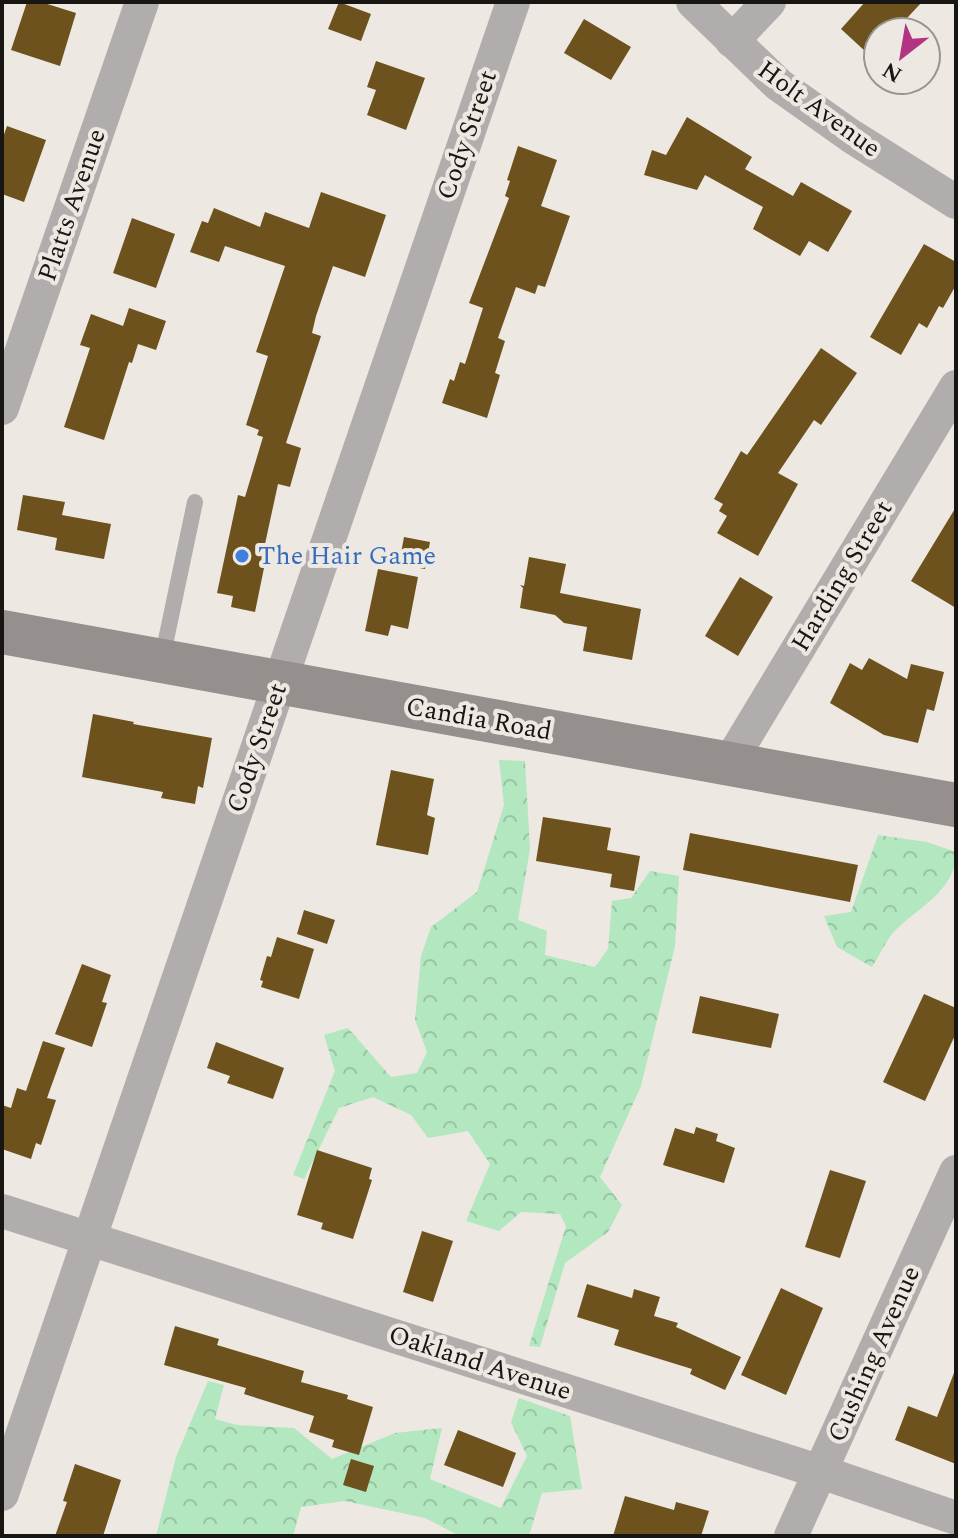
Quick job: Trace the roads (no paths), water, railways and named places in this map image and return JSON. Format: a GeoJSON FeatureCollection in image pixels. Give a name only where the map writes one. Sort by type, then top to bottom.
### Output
{"type":"FeatureCollection","features":[{"type":"Feature","properties":{"kind":"main road","name":"Candia Road"},"geometry":{"type":"LineString","coordinates":[[2,632],[956,805]]}},
{"type":"Feature","properties":{"kind":"street","name":"Platts Avenue"},"geometry":{"type":"LineString","coordinates":[[2,408],[142,2]]}},
{"type":"Feature","properties":{"kind":"street","name":"Cody Street"},"geometry":{"type":"LineString","coordinates":[[2,1494],[513,2]]}},
{"type":"Feature","properties":{"kind":"street","name":"Holt Avenue"},"geometry":{"type":"LineString","coordinates":[[693,2],[791,94],[956,202]]}},
{"type":"Feature","properties":{"kind":"street"},"geometry":{"type":"LineString","coordinates":[[732,41],[769,2]]}},
{"type":"Feature","properties":{"kind":"street","name":"Harding Street"},"geometry":{"type":"LineString","coordinates":[[728,765],[956,387]]}},
{"type":"Feature","properties":{"kind":"street","name":"Cushing Avenue"},"geometry":{"type":"LineString","coordinates":[[791,1536],[956,1172]]}},
{"type":"Feature","properties":{"kind":"street","name":"Oakland Avenue"},"geometry":{"type":"LineString","coordinates":[[2,1211],[821,1472],[956,1518]]}},
{"type":"Feature","properties":{"kind":"lane"},"geometry":{"type":"LineString","coordinates":[[161,661],[195,502]]}},
{"type":"Feature","properties":{"kind":"place","name":"The Hair Game"},"geometry":{"type":"Point","coordinates":[242,556]}}]}
